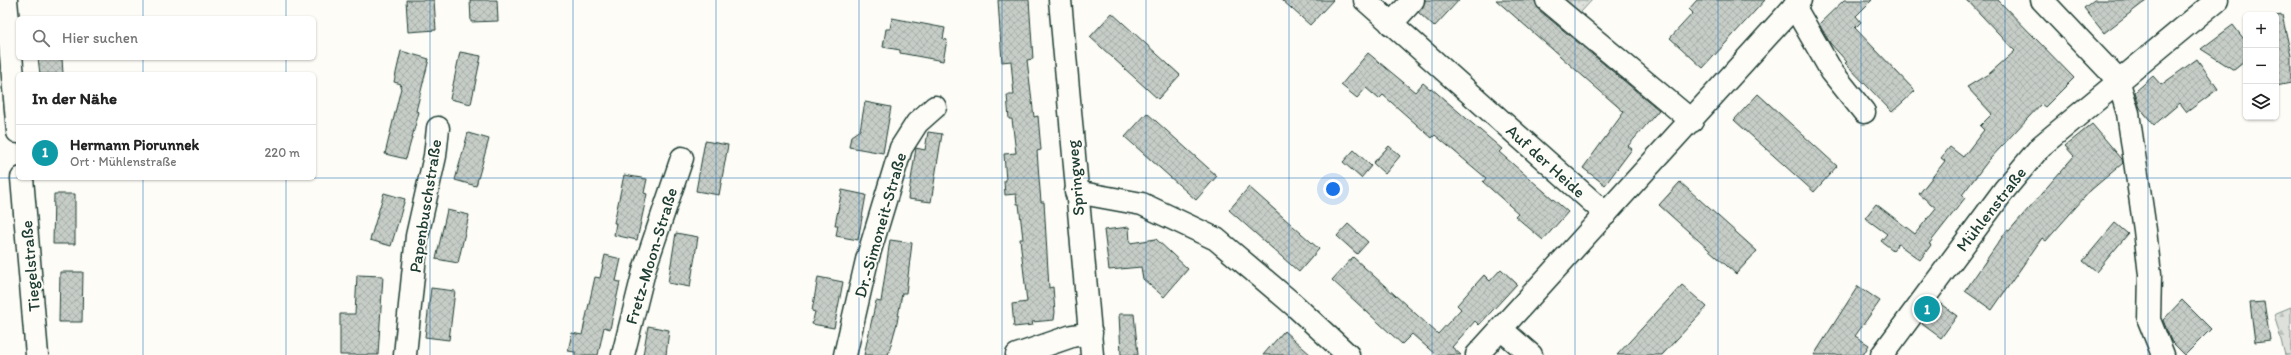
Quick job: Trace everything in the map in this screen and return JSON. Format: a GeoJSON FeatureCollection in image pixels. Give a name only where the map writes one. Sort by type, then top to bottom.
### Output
{"type":"FeatureCollection","features":[{"type":"Feature","properties":{"kind":"street"},"geometry":{"type":"LineString","coordinates":[[6,0],[16,110]]}},
{"type":"Feature","properties":{"kind":"street","name":"Springweg"},"geometry":{"type":"LineString","coordinates":[[1060,0],[1076,192],[1092,355]]}},
{"type":"Feature","properties":{"kind":"street","name":"Auf der Heide"},"geometry":{"type":"LineString","coordinates":[[1365,0],[1606,214]]}},
{"type":"Feature","properties":{"kind":"street"},"geometry":{"type":"LineString","coordinates":[[1391,24],[1413,0]]}},
{"type":"Feature","properties":{"kind":"street"},"geometry":{"type":"LineString","coordinates":[[1547,0],[1692,121]]}},
{"type":"Feature","properties":{"kind":"street"},"geometry":{"type":"LineString","coordinates":[[2042,0],[2118,80],[2128,113],[2146,230],[2150,275],[2149,320],[2163,355]]}},
{"type":"Feature","properties":{"kind":"street","name":"Mühlenstraße"},"geometry":{"type":"LineString","coordinates":[[1882,355],[2005,189],[2041,146],[2118,80],[2217,0]]}},
{"type":"Feature","properties":{"kind":"street"},"geometry":{"type":"LineString","coordinates":[[1476,355],[1692,121],[1797,3],[1829,69],[1864,112]]}},
{"type":"Feature","properties":{"kind":"street","name":"Dr.-Simoneit-Straße"},"geometry":{"type":"LineString","coordinates":[[846,355],[867,260],[902,148],[917,123],[935,107]]}},
{"type":"Feature","properties":{"kind":"street","name":"Papenbuschstraße"},"geometry":{"type":"LineString","coordinates":[[405,355],[417,236],[435,156],[438,128]]}},
{"type":"Feature","properties":{"kind":"street","name":"Fretz-Moon-Straße"},"geometry":{"type":"LineString","coordinates":[[623,355],[645,267],[682,158]]}},
{"type":"Feature","properties":{"kind":"street","name":"Tiegelstraße"},"geometry":{"type":"LineString","coordinates":[[22,180],[38,355]]}},
{"type":"Feature","properties":{"kind":"street"},"geometry":{"type":"LineString","coordinates":[[1076,192],[1142,204],[1216,239],[1294,305],[1348,355]]}},
{"type":"Feature","properties":{"kind":"street"},"geometry":{"type":"LineString","coordinates":[[1501,328],[1532,355]]}},
{"type":"Feature","properties":{"kind":"street"},"geometry":{"type":"LineString","coordinates":[[1017,355],[1072,336],[1091,333]]}},
{"type":"Feature","properties":{"kind":"green space"},"geometry":{"type":"Polygon","coordinates":[[[1565,0],[1592,0],[1580,13],[1565,0]]]}},
{"type":"Feature","properties":{"kind":"green space"},"geometry":{"type":"Polygon","coordinates":[[[2291,307],[2291,355],[2285,355],[2274,314],[2291,307]]]}},
{"type":"Feature","properties":{"kind":"building"},"geometry":{"type":"Polygon","coordinates":[[[406,0],[434,0],[436,30],[408,32],[406,0]]]}},
{"type":"Feature","properties":{"kind":"building"},"geometry":{"type":"Polygon","coordinates":[[[470,0],[497,0],[498,21],[471,22],[470,0]]]}},
{"type":"Feature","properties":{"kind":"building"},"geometry":{"type":"Polygon","coordinates":[[[998,0],[1029,0],[1033,59],[1027,60],[1034,117],[1038,116],[1041,150],[1037,151],[1041,202],[1044,202],[1049,288],[1053,287],[1055,312],[1054,320],[1032,322],[1033,325],[1014,327],[1012,304],[1027,302],[1020,239],[1023,239],[1019,204],[1017,204],[1016,194],[1005,195],[1004,181],[1006,181],[1004,154],[1016,153],[1012,119],[1009,119],[1007,95],[1014,95],[1011,61],[1002,62],[998,0]]]}},
{"type":"Feature","properties":{"kind":"building"},"geometry":{"type":"Polygon","coordinates":[[[1282,0],[1333,0],[1310,25],[1282,0]]]}},
{"type":"Feature","properties":{"kind":"building"},"geometry":{"type":"Polygon","coordinates":[[[1425,0],[1459,0],[1434,27],[1418,12],[1425,0]]]}},
{"type":"Feature","properties":{"kind":"building"},"geometry":{"type":"Polygon","coordinates":[[[1496,0],[1535,0],[1539,10],[1659,110],[1628,146],[1632,149],[1605,185],[1583,168],[1624,112],[1496,0]]]}},
{"type":"Feature","properties":{"kind":"building"},"geometry":{"type":"Polygon","coordinates":[[[1697,0],[1765,0],[1703,68],[1670,38],[1693,13],[1689,9],[1697,0]]]}},
{"type":"Feature","properties":{"kind":"building"},"geometry":{"type":"Polygon","coordinates":[[[1844,0],[1872,0],[1856,16],[1861,22],[1855,28],[1915,91],[1892,112],[1845,63],[1847,62],[1830,43],[1819,24],[1844,0]]]}},
{"type":"Feature","properties":{"kind":"building"},"geometry":{"type":"Polygon","coordinates":[[[1967,0],[1998,0],[2074,78],[2045,107],[2041,104],[1988,161],[1962,195],[1965,198],[1929,244],[1931,245],[1920,260],[1898,244],[1893,250],[1881,241],[1887,234],[1865,218],[1876,204],[1915,234],[1936,208],[1919,194],[1945,161],[1941,158],[1950,147],[1963,157],[1984,130],[1980,126],[1992,114],[1967,87],[1990,73],[2015,51],[1967,0]]]}},
{"type":"Feature","properties":{"kind":"building"},"geometry":{"type":"Polygon","coordinates":[[[2094,0],[2147,0],[2104,33],[2084,8],[2094,0]]]}},
{"type":"Feature","properties":{"kind":"building"},"geometry":{"type":"Polygon","coordinates":[[[1112,13],[1180,75],[1158,99],[1090,37],[1112,13]]]}},
{"type":"Feature","properties":{"kind":"building"},"geometry":{"type":"Polygon","coordinates":[[[2282,15],[2291,55],[2291,83],[2279,85],[2279,48],[2279,16],[2282,15]]]}},
{"type":"Feature","properties":{"kind":"building"},"geometry":{"type":"Polygon","coordinates":[[[892,18],[945,28],[943,39],[947,40],[943,61],[900,53],[900,50],[883,47],[886,29],[890,29],[892,18]]]}},
{"type":"Feature","properties":{"kind":"building"},"geometry":{"type":"Polygon","coordinates":[[[2233,25],[2243,38],[2243,63],[2234,70],[2201,49],[2233,25]]]}},
{"type":"Feature","properties":{"kind":"building"},"geometry":{"type":"Polygon","coordinates":[[[401,51],[429,59],[416,111],[419,112],[406,159],[385,154],[401,88],[401,84],[394,82],[401,51]]]}},
{"type":"Feature","properties":{"kind":"building"},"geometry":{"type":"Polygon","coordinates":[[[460,52],[481,56],[471,104],[450,99],[460,52]]]}},
{"type":"Feature","properties":{"kind":"building"},"geometry":{"type":"Polygon","coordinates":[[[1368,53],[1415,92],[1423,83],[1430,89],[1431,88],[1502,149],[1499,152],[1568,212],[1543,240],[1515,216],[1518,213],[1483,182],[1486,178],[1435,135],[1432,138],[1383,95],[1379,99],[1366,88],[1357,98],[1341,85],[1368,53]]]}},
{"type":"Feature","properties":{"kind":"building"},"geometry":{"type":"Polygon","coordinates":[[[2197,59],[2218,89],[2187,112],[2180,103],[2154,125],[2140,108],[2135,92],[2153,76],[2161,85],[2197,59]]]}},
{"type":"Feature","properties":{"kind":"building"},"geometry":{"type":"Polygon","coordinates":[[[38,60],[62,60],[63,72],[40,72],[38,60]]]}},
{"type":"Feature","properties":{"kind":"building"},"geometry":{"type":"Polygon","coordinates":[[[1758,94],[1837,166],[1814,192],[1734,120],[1758,94]]]}},
{"type":"Feature","properties":{"kind":"building"},"geometry":{"type":"Polygon","coordinates":[[[865,102],[891,107],[883,153],[849,147],[851,136],[860,130],[865,102]]]}},
{"type":"Feature","properties":{"kind":"building"},"geometry":{"type":"Polygon","coordinates":[[[1147,113],[1217,176],[1196,200],[1125,137],[1147,113]]]}},
{"type":"Feature","properties":{"kind":"building"},"geometry":{"type":"Polygon","coordinates":[[[2092,124],[2122,159],[2123,163],[2091,190],[2046,241],[2042,238],[1992,310],[1965,291],[2007,230],[2009,231],[2074,156],[2065,146],[2092,124]]]}},
{"type":"Feature","properties":{"kind":"building"},"geometry":{"type":"Polygon","coordinates":[[[928,132],[942,134],[931,202],[908,199],[916,148],[925,150],[928,132]]]}},
{"type":"Feature","properties":{"kind":"building"},"geometry":{"type":"Polygon","coordinates":[[[468,133],[489,139],[476,186],[455,180],[468,133]]]}},
{"type":"Feature","properties":{"kind":"building"},"geometry":{"type":"Polygon","coordinates":[[[705,141],[728,145],[719,195],[696,191],[705,141]]]}},
{"type":"Feature","properties":{"kind":"building"},"geometry":{"type":"Polygon","coordinates":[[[1389,146],[1400,156],[1385,174],[1373,163],[1389,146]]]}},
{"type":"Feature","properties":{"kind":"building"},"geometry":{"type":"Polygon","coordinates":[[[1354,150],[1371,166],[1361,178],[1343,162],[1354,150]]]}},
{"type":"Feature","properties":{"kind":"building"},"geometry":{"type":"Polygon","coordinates":[[[624,175],[647,179],[644,193],[647,194],[637,240],[614,235],[616,223],[614,223],[624,175]]]}},
{"type":"Feature","properties":{"kind":"building"},"geometry":{"type":"Polygon","coordinates":[[[1680,182],[1757,251],[1736,274],[1659,205],[1680,182]]]}},
{"type":"Feature","properties":{"kind":"building"},"geometry":{"type":"Polygon","coordinates":[[[1249,187],[1319,249],[1299,272],[1229,210],[1249,187]]]}},
{"type":"Feature","properties":{"kind":"building"},"geometry":{"type":"Polygon","coordinates":[[[842,190],[866,195],[858,240],[836,236],[838,225],[835,225],[842,190]]]}},
{"type":"Feature","properties":{"kind":"building"},"geometry":{"type":"Polygon","coordinates":[[[384,193],[405,199],[391,246],[370,240],[384,193]]]}},
{"type":"Feature","properties":{"kind":"building"},"geometry":{"type":"Polygon","coordinates":[[[54,194],[75,194],[75,244],[53,244],[54,194]]]}},
{"type":"Feature","properties":{"kind":"building"},"geometry":{"type":"Polygon","coordinates":[[[447,210],[469,215],[458,263],[436,259],[447,210]]]}},
{"type":"Feature","properties":{"kind":"building"},"geometry":{"type":"Polygon","coordinates":[[[2115,223],[2128,234],[2096,272],[2083,261],[2115,223]]]}},
{"type":"Feature","properties":{"kind":"building"},"geometry":{"type":"Polygon","coordinates":[[[1348,224],[1368,242],[1357,254],[1337,236],[1348,224]]]}},
{"type":"Feature","properties":{"kind":"building"},"geometry":{"type":"Polygon","coordinates":[[[1129,227],[1130,243],[1156,239],[1188,269],[1164,297],[1143,279],[1141,267],[1109,270],[1104,230],[1129,227]]]}},
{"type":"Feature","properties":{"kind":"building"},"geometry":{"type":"Polygon","coordinates":[[[676,233],[698,237],[690,287],[668,283],[676,233]]]}},
{"type":"Feature","properties":{"kind":"building"},"geometry":{"type":"Polygon","coordinates":[[[890,240],[912,243],[906,293],[902,293],[897,323],[888,355],[864,355],[876,301],[881,302],[890,240]]]}},
{"type":"Feature","properties":{"kind":"building"},"geometry":{"type":"Polygon","coordinates":[[[605,255],[621,259],[616,281],[620,282],[610,329],[604,327],[598,355],[575,355],[575,352],[568,351],[572,333],[582,335],[595,277],[600,278],[605,255]]]}},
{"type":"Feature","properties":{"kind":"building"},"geometry":{"type":"Polygon","coordinates":[[[1353,257],[1438,334],[1461,309],[1457,305],[1484,275],[1490,281],[1501,269],[1517,284],[1479,325],[1475,321],[1452,347],[1461,355],[1436,355],[1412,334],[1402,344],[1332,280],[1353,257]]]}},
{"type":"Feature","properties":{"kind":"building"},"geometry":{"type":"Polygon","coordinates":[[[60,272],[83,272],[82,322],[59,322],[60,272]]]}},
{"type":"Feature","properties":{"kind":"building"},"geometry":{"type":"Polygon","coordinates":[[[357,275],[383,276],[378,355],[340,355],[340,314],[355,314],[357,275]]]}},
{"type":"Feature","properties":{"kind":"building"},"geometry":{"type":"Polygon","coordinates":[[[818,277],[843,282],[834,328],[812,324],[815,312],[812,311],[818,277]]]}},
{"type":"Feature","properties":{"kind":"building"},"geometry":{"type":"Polygon","coordinates":[[[1682,285],[1707,307],[1662,355],[1617,355],[1682,285]]]}},
{"type":"Feature","properties":{"kind":"building"},"geometry":{"type":"Polygon","coordinates":[[[1858,286],[1880,301],[1855,336],[1869,345],[1863,355],[1814,355],[1858,286]]]}},
{"type":"Feature","properties":{"kind":"building"},"geometry":{"type":"Polygon","coordinates":[[[431,288],[455,291],[449,340],[425,337],[431,288]]]}},
{"type":"Feature","properties":{"kind":"building"},"geometry":{"type":"Polygon","coordinates":[[[2182,300],[2211,329],[2185,355],[2171,341],[2163,320],[2182,300]]]}},
{"type":"Feature","properties":{"kind":"building"},"geometry":{"type":"Polygon","coordinates":[[[1938,302],[1957,316],[1941,338],[1922,324],[1938,302]]]}},
{"type":"Feature","properties":{"kind":"building"},"geometry":{"type":"Polygon","coordinates":[[[2264,302],[2270,340],[2255,342],[2250,303],[2264,302]]]}},
{"type":"Feature","properties":{"kind":"building"},"geometry":{"type":"Polygon","coordinates":[[[1119,314],[1134,314],[1138,355],[1121,355],[1119,314]]]}},
{"type":"Feature","properties":{"kind":"building"},"geometry":{"type":"Polygon","coordinates":[[[648,326],[669,330],[666,355],[643,355],[648,326]]]}},
{"type":"Feature","properties":{"kind":"building"},"geometry":{"type":"Polygon","coordinates":[[[1284,331],[1311,355],[1263,355],[1284,331]]]}},
{"type":"Feature","properties":{"kind":"place","name":"Hermann Piorunnek"},"geometry":{"type":"Point","coordinates":[1927,309]}}]}
